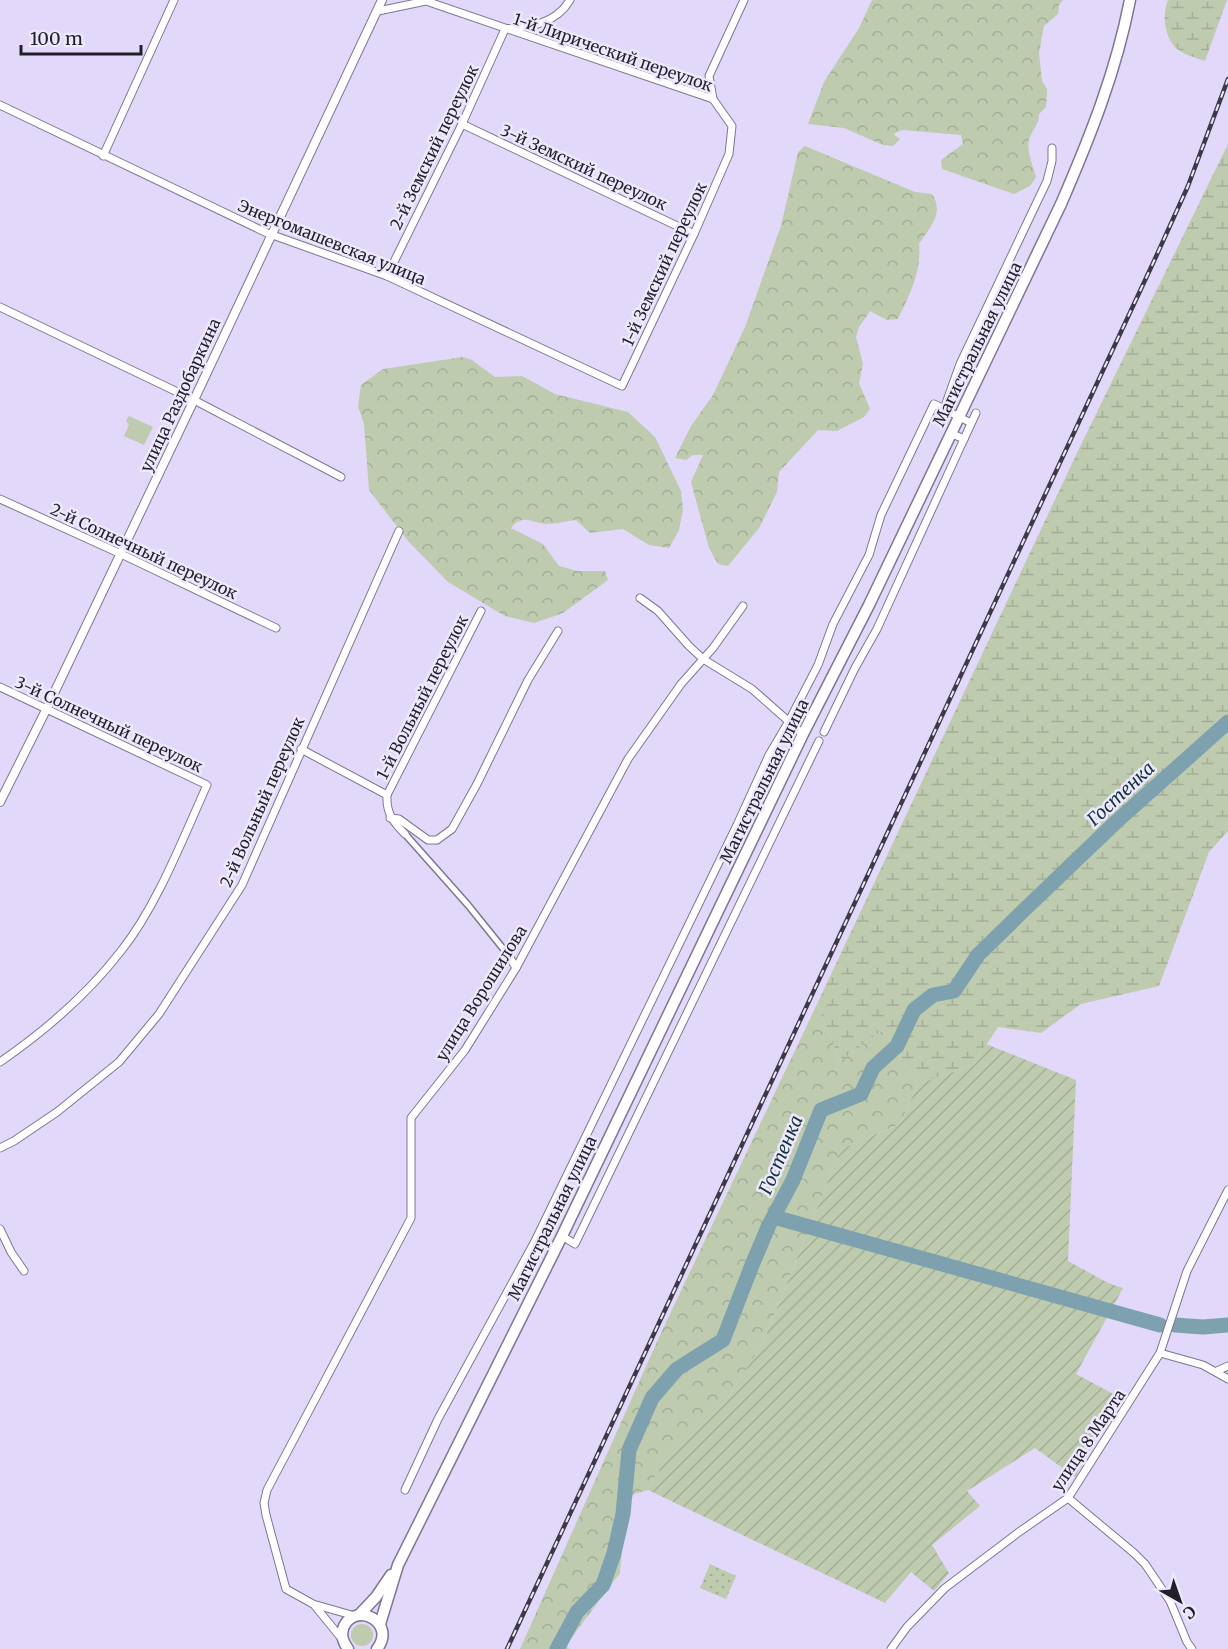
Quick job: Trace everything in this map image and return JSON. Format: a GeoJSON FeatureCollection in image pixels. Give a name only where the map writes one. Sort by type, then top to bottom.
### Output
{"type":"FeatureCollection","features":[{"type":"Feature","properties":{"kind":"main road","name":"Магистральная улица"},"geometry":{"type":"LineString","coordinates":[[344,1645],[345,1626],[376,1597],[398,1564],[562,1236],[1061,204],[1107,92],[1123,36],[1130,0]]}},
{"type":"Feature","properties":{"kind":"main road","name":"Магистральная улица"},"geometry":{"type":"LineString","coordinates":[[377,1649],[382,1636],[380,1624],[398,1564]]}},
{"type":"Feature","properties":{"kind":"main road"},"geometry":{"type":"LineString","coordinates":[[357,1616],[370,1617],[380,1624]]}},
{"type":"Feature","properties":{"kind":"street"},"geometry":{"type":"LineString","coordinates":[[103,156],[174,0]]}},
{"type":"Feature","properties":{"kind":"street","name":"улица Раздобаркина"},"geometry":{"type":"LineString","coordinates":[[0,802],[121,554],[382,0]]}},
{"type":"Feature","properties":{"kind":"street"},"geometry":{"type":"LineString","coordinates":[[505,29],[533,27],[555,16],[570,0]]}},
{"type":"Feature","properties":{"kind":"street"},"geometry":{"type":"LineString","coordinates":[[713,99],[709,76],[744,0]]}},
{"type":"Feature","properties":{"kind":"street","name":"1-й Лирический переулок"},"geometry":{"type":"LineString","coordinates":[[378,11],[426,1],[713,99],[732,126],[729,154]]}},
{"type":"Feature","properties":{"kind":"street","name":"2-й Земский переулок"},"geometry":{"type":"LineString","coordinates":[[387,276],[462,124],[505,29]]}},
{"type":"Feature","properties":{"kind":"street","name":"Энергомашевская улица"},"geometry":{"type":"LineString","coordinates":[[0,105],[271,235],[387,276],[622,386]]}},
{"type":"Feature","properties":{"kind":"street","name":"3-й Земский переулок"},"geometry":{"type":"LineString","coordinates":[[462,124],[694,234]]}},
{"type":"Feature","properties":{"kind":"street"},"geometry":{"type":"LineString","coordinates":[[944,409],[960,364],[1047,181],[1052,161],[1052,148]]}},
{"type":"Feature","properties":{"kind":"street","name":"1-й Земский переулок"},"geometry":{"type":"LineString","coordinates":[[622,386],[729,154]]}},
{"type":"Feature","properties":{"kind":"street"},"geometry":{"type":"LineString","coordinates":[[0,307],[194,400],[341,477]]}},
{"type":"Feature","properties":{"kind":"street"},"geometry":{"type":"LineString","coordinates":[[405,1490],[438,1419],[535,1241],[769,755],[789,722],[818,664],[833,624],[869,555],[881,515],[934,404],[971,423]]}},
{"type":"Feature","properties":{"kind":"street"},"geometry":{"type":"LineString","coordinates":[[824,732],[877,629],[976,413]]}},
{"type":"Feature","properties":{"kind":"street"},"geometry":{"type":"LineString","coordinates":[[950,433],[964,440]]}},
{"type":"Feature","properties":{"kind":"street","name":"2-й Солнечный переулок"},"geometry":{"type":"LineString","coordinates":[[0,499],[276,628]]}},
{"type":"Feature","properties":{"kind":"street","name":"2-й Вольный переулок"},"geometry":{"type":"LineString","coordinates":[[0,1148],[57,1112],[119,1062],[159,1014],[242,885],[399,531]]}},
{"type":"Feature","properties":{"kind":"street"},"geometry":{"type":"LineString","coordinates":[[640,598],[658,611],[703,659],[752,689],[803,734]]}},
{"type":"Feature","properties":{"kind":"street","name":"улица Ворошилова"},"geometry":{"type":"LineString","coordinates":[[313,1604],[289,1592],[283,1582],[266,1515],[266,1495],[411,1218],[411,1118],[465,1050],[516,968],[628,759],[681,684],[743,606]]}},
{"type":"Feature","properties":{"kind":"street","name":"1-й Вольный переулок"},"geometry":{"type":"LineString","coordinates":[[387,795],[481,611]]}},
{"type":"Feature","properties":{"kind":"street"},"geometry":{"type":"LineString","coordinates":[[390,818],[399,819],[428,840],[437,840],[452,829],[477,784],[528,680],[558,631]]}},
{"type":"Feature","properties":{"kind":"street","name":"3-й Солнечный переулок"},"geometry":{"type":"LineString","coordinates":[[0,687],[207,785],[155,897],[123,950],[82,996],[33,1039],[0,1062]]}},
{"type":"Feature","properties":{"kind":"street"},"geometry":{"type":"LineString","coordinates":[[562,1236],[575,1244],[819,741]]}},
{"type":"Feature","properties":{"kind":"street"},"geometry":{"type":"LineString","coordinates":[[302,749],[387,795],[386,805],[390,818],[468,905],[516,968]]}},
{"type":"Feature","properties":{"kind":"street","name":"улица 8 Марта"},"geometry":{"type":"LineString","coordinates":[[891,1649],[907,1627],[945,1588],[1068,1498],[1160,1353],[1187,1271],[1228,1190]]}},
{"type":"Feature","properties":{"kind":"street"},"geometry":{"type":"LineString","coordinates":[[0,1229],[11,1252],[24,1271]]}},
{"type":"Feature","properties":{"kind":"street"},"geometry":{"type":"LineString","coordinates":[[1160,1353],[1203,1365],[1228,1379]]}},
{"type":"Feature","properties":{"kind":"street"},"geometry":{"type":"LineString","coordinates":[[1216,1371],[1228,1366]]}},
{"type":"Feature","properties":{"kind":"street"},"geometry":{"type":"LineString","coordinates":[[1068,1498],[1145,1564],[1170,1601],[1192,1649]]}},
{"type":"Feature","properties":{"kind":"street"},"geometry":{"type":"LineString","coordinates":[[313,1604],[357,1616]]}},
{"type":"Feature","properties":{"kind":"street"},"geometry":{"type":"LineString","coordinates":[[313,1604],[324,1615],[344,1645]]}},
{"type":"Feature","properties":{"kind":"green space"},"geometry":{"type":"Polygon","coordinates":[[[872,0],[1063,0],[1059,5],[1058,14],[1044,26],[1039,53],[1042,81],[1047,89],[1046,107],[1039,114],[1029,141],[1030,157],[1036,177],[1030,186],[1014,194],[942,169],[941,160],[963,144],[961,135],[902,130],[893,134],[900,139],[893,146],[883,145],[844,128],[808,124],[824,82],[859,28],[872,0]]]}},
{"type":"Feature","properties":{"kind":"green space"},"geometry":{"type":"Polygon","coordinates":[[[1168,0],[1227,0],[1205,61],[1180,51],[1174,46],[1165,24],[1168,0]]]}},
{"type":"Feature","properties":{"kind":"green space"},"geometry":{"type":"Polygon","coordinates":[[[1228,144],[1228,831],[1209,852],[1159,986],[1081,1004],[1041,1033],[998,1027],[973,1065],[918,1084],[883,1030],[840,1061],[817,1004],[1076,455],[1228,144]]]}},
{"type":"Feature","properties":{"kind":"green space"},"geometry":{"type":"Polygon","coordinates":[[[805,146],[915,192],[932,194],[936,201],[936,214],[919,244],[917,274],[898,319],[887,320],[870,311],[859,327],[856,337],[863,364],[859,383],[870,409],[864,417],[837,431],[818,430],[779,472],[777,492],[759,528],[728,566],[718,564],[709,548],[691,482],[703,455],[693,455],[686,460],[675,458],[691,426],[713,395],[745,327],[781,226],[798,152],[805,146]]]}},
{"type":"Feature","properties":{"kind":"green space"},"geometry":{"type":"Polygon","coordinates":[[[463,357],[472,360],[495,377],[522,376],[555,394],[628,412],[655,437],[681,491],[683,510],[679,530],[669,548],[649,545],[623,529],[590,533],[576,520],[554,524],[527,520],[515,523],[511,528],[543,544],[559,566],[577,571],[605,571],[608,580],[563,613],[534,623],[505,616],[448,582],[409,542],[369,490],[364,424],[358,406],[361,385],[383,369],[463,357]]]}},
{"type":"Feature","properties":{"kind":"green space"},"geometry":{"type":"Polygon","coordinates":[[[129,416],[153,427],[144,445],[124,436],[129,425],[126,421],[129,416]]]}},
{"type":"Feature","properties":{"kind":"green space"},"geometry":{"type":"Polygon","coordinates":[[[817,1004],[840,1061],[883,1030],[918,1084],[900,1124],[841,1149],[763,1343],[724,1403],[664,1462],[648,1490],[634,1494],[625,1508],[620,1573],[566,1645],[569,1649],[520,1649],[660,1335],[817,1004]]]}},
{"type":"Feature","properties":{"kind":"green space"},"geometry":{"type":"Polygon","coordinates":[[[986,1044],[1076,1080],[1068,1261],[1108,1283],[1123,1288],[1076,1374],[1119,1397],[1075,1477],[1035,1448],[967,1491],[980,1506],[932,1545],[949,1573],[934,1591],[911,1572],[885,1603],[648,1490],[664,1462],[724,1403],[763,1343],[841,1149],[900,1124],[918,1084],[973,1065],[986,1044]]]}},
{"type":"Feature","properties":{"kind":"green space"},"geometry":{"type":"Polygon","coordinates":[[[710,1564],[736,1576],[726,1599],[700,1588],[710,1564]]]}},
{"type":"Feature","properties":{"kind":"green space"},"geometry":{"type":"Polygon","coordinates":[[[362,1624],[370,1627],[373,1635],[370,1643],[362,1646],[354,1643],[351,1635],[354,1627],[362,1624]]]}},
{"type":"Feature","properties":{"kind":"waterway","name":"Гостенка"},"geometry":{"type":"LineString","coordinates":[[557,1649],[577,1612],[603,1585],[614,1553],[623,1514],[629,1450],[652,1398],[677,1369],[723,1340],[769,1225],[793,1180],[821,1110],[861,1094],[873,1068],[897,1046],[914,1010],[933,995],[954,991],[978,955],[1116,822],[1228,722]]}},
{"type":"Feature","properties":{"kind":"waterway"},"geometry":{"type":"LineString","coordinates":[[774,1217],[1160,1325]]}},
{"type":"Feature","properties":{"kind":"waterway"},"geometry":{"type":"LineString","coordinates":[[1175,1325],[1203,1327],[1228,1325]]}},
{"type":"Feature","properties":{"kind":"railway"},"geometry":{"type":"LineString","coordinates":[[507,1649],[1154,261],[1188,186],[1228,79]]}}]}
